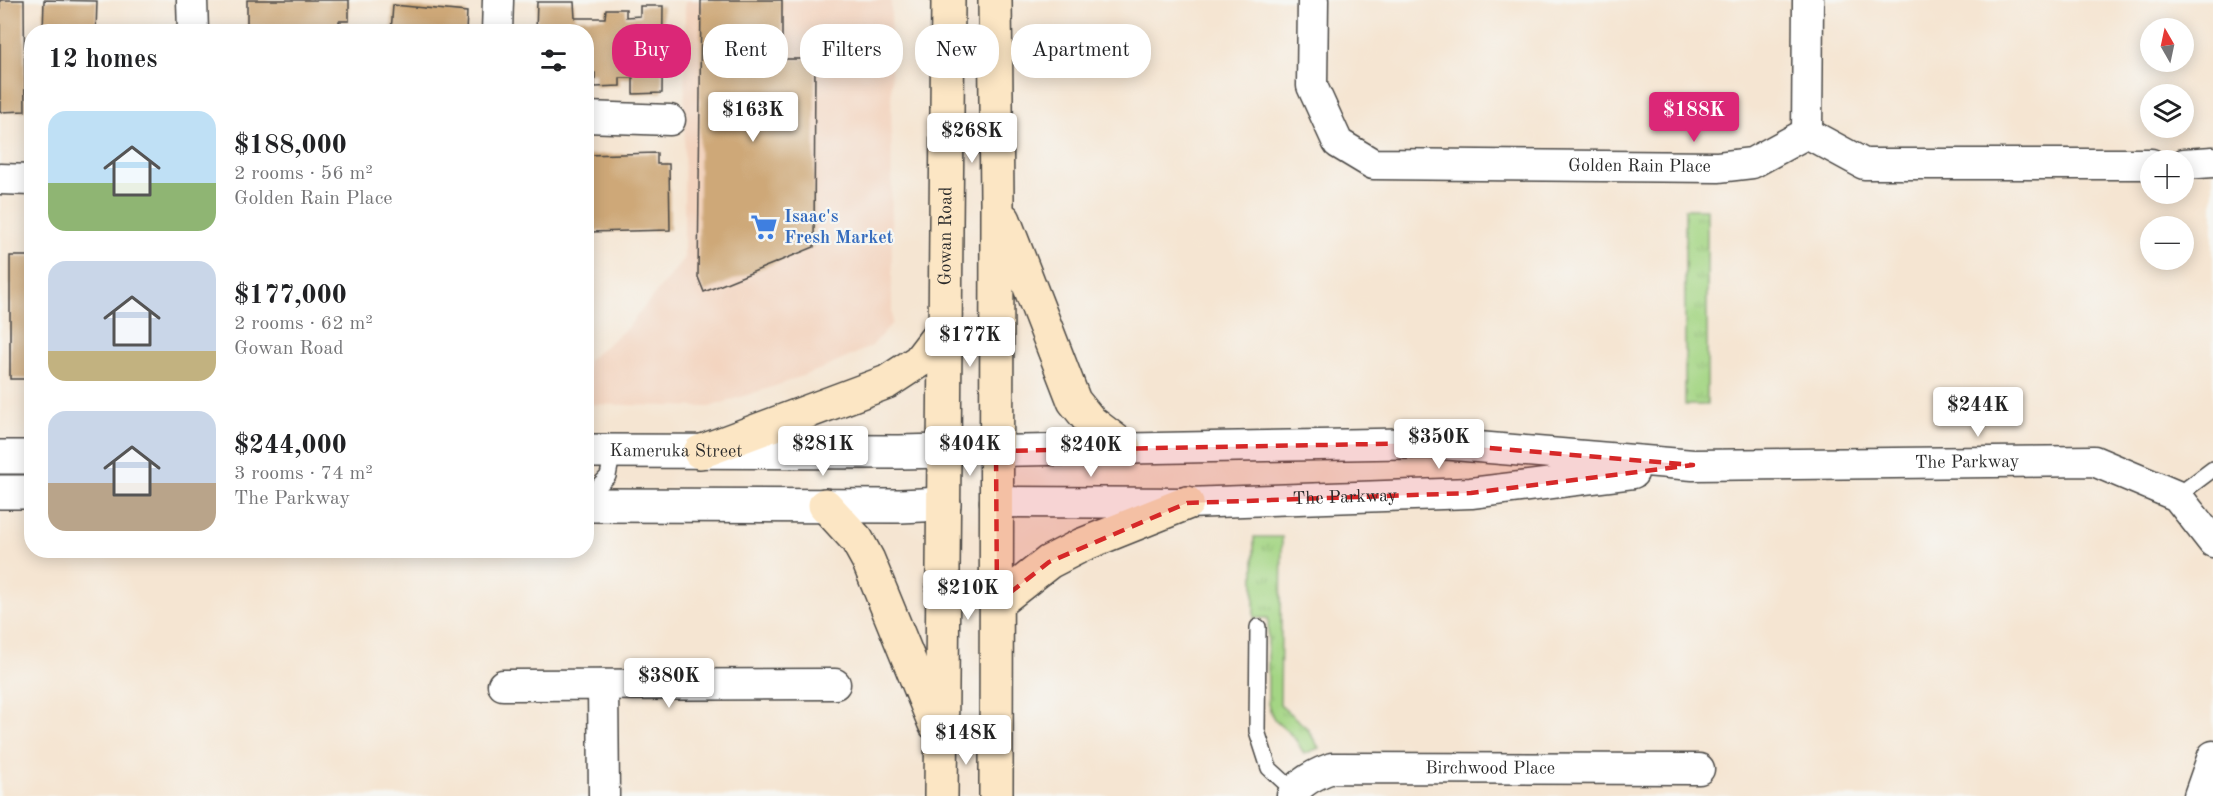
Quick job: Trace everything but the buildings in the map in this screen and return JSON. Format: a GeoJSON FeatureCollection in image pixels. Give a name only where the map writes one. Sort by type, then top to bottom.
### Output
{"type":"FeatureCollection","features":[{"type":"Feature","properties":{"kind":"main road","name":"Gowan Road"},"geometry":{"type":"LineString","coordinates":[[941,796],[948,0]]}},
{"type":"Feature","properties":{"kind":"main road"},"geometry":{"type":"LineString","coordinates":[[995,0],[996,796]]}},
{"type":"Feature","properties":{"kind":"main road"},"geometry":{"type":"LineString","coordinates":[[997,202],[1074,400],[1091,422],[1124,447]]}},
{"type":"Feature","properties":{"kind":"main road"},"geometry":{"type":"LineString","coordinates":[[700,452],[887,382],[919,361],[945,327]]}},
{"type":"Feature","properties":{"kind":"main road"},"geometry":{"type":"LineString","coordinates":[[944,451],[996,451]]}},
{"type":"Feature","properties":{"kind":"main road"},"geometry":{"type":"LineString","coordinates":[[944,504],[995,502]]}},
{"type":"Feature","properties":{"kind":"main road"},"geometry":{"type":"LineString","coordinates":[[997,603],[1049,562],[1082,545],[1187,503]]}},
{"type":"Feature","properties":{"kind":"main road"},"geometry":{"type":"LineString","coordinates":[[825,505],[857,540],[868,560],[940,737]]}},
{"type":"Feature","properties":{"kind":"street"},"geometry":{"type":"LineString","coordinates":[[192,0],[193,24]]}},
{"type":"Feature","properties":{"kind":"street"},"geometry":{"type":"LineString","coordinates":[[497,24],[498,0]]}},
{"type":"Feature","properties":{"kind":"street","name":"Golden Rain Place"},"geometry":{"type":"LineString","coordinates":[[1313,0],[1312,86],[1338,143],[1373,164],[1718,167],[1752,163],[1808,133]]}},
{"type":"Feature","properties":{"kind":"street"},"geometry":{"type":"LineString","coordinates":[[1808,0],[1808,133],[1864,164],[2140,164]]}},
{"type":"Feature","properties":{"kind":"street"},"geometry":{"type":"LineString","coordinates":[[594,117],[670,120]]}},
{"type":"Feature","properties":{"kind":"street"},"geometry":{"type":"LineString","coordinates":[[2194,164],[2206,165],[2213,162]]}},
{"type":"Feature","properties":{"kind":"street"},"geometry":{"type":"LineString","coordinates":[[0,179],[24,180]]}},
{"type":"Feature","properties":{"kind":"street","name":"The Parkway"},"geometry":{"type":"LineString","coordinates":[[996,451],[1430,443],[1693,465],[2094,461],[2177,496],[2213,542]]}},
{"type":"Feature","properties":{"kind":"street","name":"Kameruka Street"},"geometry":{"type":"LineString","coordinates":[[600,451],[944,451]]}},
{"type":"Feature","properties":{"kind":"street"},"geometry":{"type":"LineString","coordinates":[[0,458],[24,457]]}},
{"type":"Feature","properties":{"kind":"street","name":"The Parkway"},"geometry":{"type":"LineString","coordinates":[[995,502],[1187,503],[1471,493],[1693,465]]}},
{"type":"Feature","properties":{"kind":"street"},"geometry":{"type":"LineString","coordinates":[[0,492],[24,492]]}},
{"type":"Feature","properties":{"kind":"street"},"geometry":{"type":"LineString","coordinates":[[594,505],[900,506],[944,504]]}},
{"type":"Feature","properties":{"kind":"street"},"geometry":{"type":"LineString","coordinates":[[503,685],[835,684]]}},
{"type":"Feature","properties":{"kind":"street"},"geometry":{"type":"LineString","coordinates":[[603,685],[604,796]]}},
{"type":"Feature","properties":{"kind":"street"},"geometry":{"type":"LineString","coordinates":[[2199,796],[2213,756]]}},
{"type":"Feature","properties":{"kind":"street","name":"Birchwood Place"},"geometry":{"type":"LineString","coordinates":[[1293,793],[1318,772],[1332,768],[1699,768]]}},
{"type":"Feature","properties":{"kind":"lane"},"geometry":{"type":"LineString","coordinates":[[594,491],[608,476],[600,451]]}},
{"type":"Feature","properties":{"kind":"lane"},"geometry":{"type":"LineString","coordinates":[[2177,496],[2213,469]]}},
{"type":"Feature","properties":{"kind":"lane"},"geometry":{"type":"LineString","coordinates":[[1258,627],[1257,731],[1269,768],[1293,793]]}},
{"type":"Feature","properties":{"kind":"highlighted area"},"geometry":{"type":"Polygon","coordinates":[[[1430,443],[1693,465],[1471,493],[1187,503],[1049,562],[997,603],[996,451],[1430,443]]]}},
{"type":"Feature","properties":{"kind":"shaded area"},"geometry":{"type":"Polygon","coordinates":[[[685,0],[891,0],[891,24],[800,24],[800,78],[891,78],[892,323],[872,346],[829,366],[709,407],[594,404],[594,355],[627,328],[684,259],[685,78],[691,78],[691,24],[685,24],[685,0]]]}},
{"type":"Feature","properties":{"kind":"green space"},"geometry":{"type":"Polygon","coordinates":[[[1685,209],[1707,209],[1707,405],[1685,405],[1685,209]]]}},
{"type":"Feature","properties":{"kind":"green space"},"geometry":{"type":"Polygon","coordinates":[[[1254,537],[1282,537],[1280,705],[1307,728],[1319,748],[1304,754],[1290,733],[1273,717],[1268,704],[1268,618],[1254,618],[1254,537]]]}},
{"type":"Feature","properties":{"kind":"place","name":"Isaac's Fresh Market"},"geometry":{"type":"Point","coordinates":[764,227]}}]}
